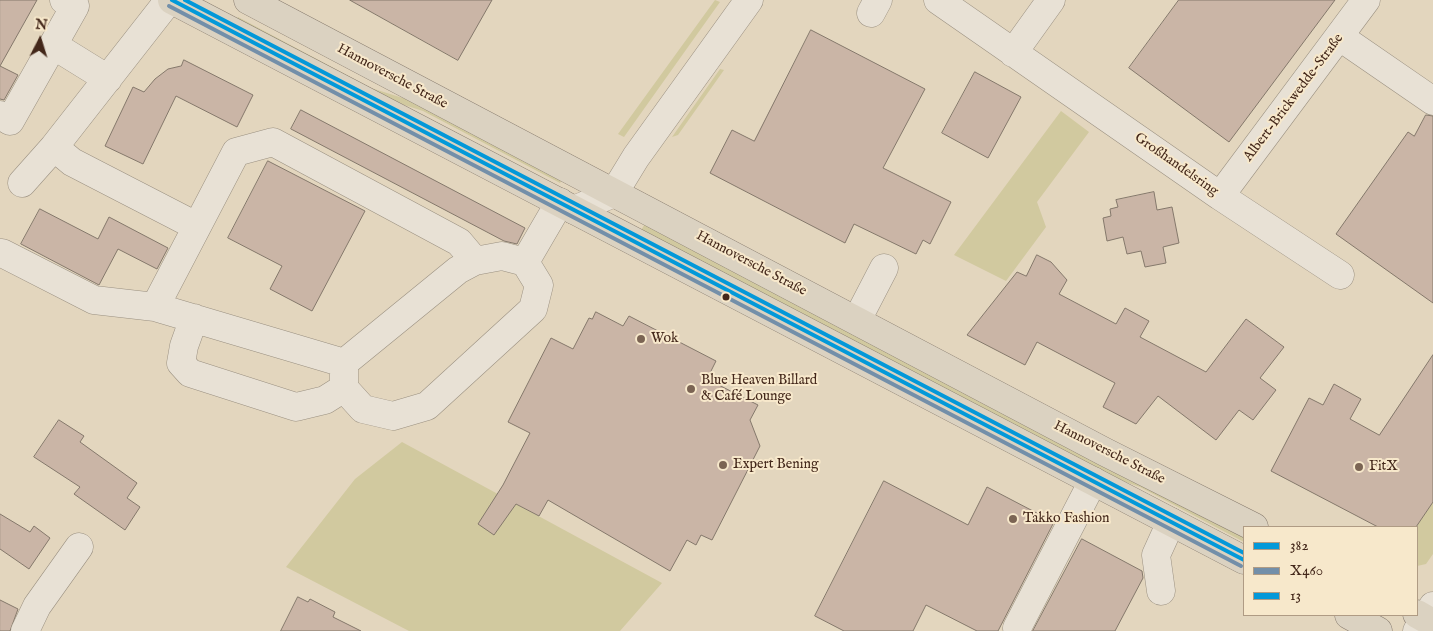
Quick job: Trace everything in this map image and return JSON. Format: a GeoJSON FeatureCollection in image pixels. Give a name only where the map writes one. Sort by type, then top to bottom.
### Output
{"type":"FeatureCollection","features":[{"type":"Feature","properties":{"kind":"main road"},"geometry":{"type":"LineString","coordinates":[[171,0],[1243,559]]}},
{"type":"Feature","properties":{"kind":"main road","name":"Hannoversche Straße"},"geometry":{"type":"LineString","coordinates":[[248,0],[1105,452],[1252,526]]}},
{"type":"Feature","properties":{"kind":"main road"},"geometry":{"type":"LineString","coordinates":[[1351,616],[1378,631]]}},
{"type":"Feature","properties":{"kind":"street"},"geometry":{"type":"LineString","coordinates":[[0,115],[10,121],[75,6],[64,0]]}},
{"type":"Feature","properties":{"kind":"street"},"geometry":{"type":"LineString","coordinates":[[22,183],[54,147],[171,0]]}},
{"type":"Feature","properties":{"kind":"street","name":"Großhandelsring"},"geometry":{"type":"LineString","coordinates":[[938,0],[1220,196],[1340,275]]}},
{"type":"Feature","properties":{"kind":"street"},"geometry":{"type":"LineString","coordinates":[[1013,53],[1051,0]]}},
{"type":"Feature","properties":{"kind":"street","name":"Albert-Brickwedde-Straße"},"geometry":{"type":"LineString","coordinates":[[1220,196],[1366,0]]}},
{"type":"Feature","properties":{"kind":"street"},"geometry":{"type":"LineString","coordinates":[[525,262],[567,206],[614,192],[636,157],[747,1]]}},
{"type":"Feature","properties":{"kind":"street"},"geometry":{"type":"LineString","coordinates":[[1340,37],[1433,101]]}},
{"type":"Feature","properties":{"kind":"street"},"geometry":{"type":"LineString","coordinates":[[53,45],[108,78]]}},
{"type":"Feature","properties":{"kind":"street"},"geometry":{"type":"LineString","coordinates":[[155,307],[236,152],[273,142],[459,242],[475,261]]}},
{"type":"Feature","properties":{"kind":"street"},"geometry":{"type":"LineString","coordinates":[[54,147],[72,162],[196,226]]}},
{"type":"Feature","properties":{"kind":"street"},"geometry":{"type":"LineString","coordinates":[[2,253],[94,300],[155,307],[194,318],[344,375],[363,409],[393,416],[427,406],[533,309],[539,284],[525,262],[502,256],[475,261],[458,270],[344,375],[325,400],[296,406],[190,373],[181,363],[184,346],[194,318]]}},
{"type":"Feature","properties":{"kind":"street"},"geometry":{"type":"LineString","coordinates":[[857,320],[884,268]]}},
{"type":"Feature","properties":{"kind":"street"},"geometry":{"type":"LineString","coordinates":[[1017,628],[1093,481]]}},
{"type":"Feature","properties":{"kind":"street"},"geometry":{"type":"LineString","coordinates":[[1161,591],[1156,555],[1172,522]]}},
{"type":"Feature","properties":{"kind":"street"},"geometry":{"type":"LineString","coordinates":[[25,631],[37,606],[79,547]]}},
{"type":"Feature","properties":{"kind":"shaded area"},"geometry":{"type":"Polygon","coordinates":[[[715,0],[720,2],[624,137],[618,134],[715,0]]]}},
{"type":"Feature","properties":{"kind":"shaded area"},"geometry":{"type":"Polygon","coordinates":[[[238,17],[371,88],[425,105],[564,176],[560,183],[423,111],[370,94],[235,22],[238,17]]]}},
{"type":"Feature","properties":{"kind":"shaded area"},"geometry":{"type":"Polygon","coordinates":[[[720,69],[724,70],[678,135],[672,137],[720,69]]]}},
{"type":"Feature","properties":{"kind":"shaded area"},"geometry":{"type":"Polygon","coordinates":[[[1061,111],[1089,132],[1037,202],[1046,227],[1006,281],[954,255],[1061,111]]]}},
{"type":"Feature","properties":{"kind":"shaded area"},"geometry":{"type":"Polygon","coordinates":[[[647,220],[1243,534],[1243,541],[1140,487],[1079,466],[639,234],[647,220]]]}},
{"type":"Feature","properties":{"kind":"shaded area"},"geometry":{"type":"Polygon","coordinates":[[[402,442],[662,583],[620,631],[409,631],[286,567],[355,479],[402,442]]]}},
{"type":"Feature","properties":{"kind":"shaded area"},"geometry":{"type":"Polygon","coordinates":[[[1433,502],[1433,554],[1426,564],[1418,566],[1418,526],[1433,502]]]}},
{"type":"Feature","properties":{"kind":"building"},"geometry":{"type":"Polygon","coordinates":[[[0,0],[37,0],[0,66],[0,0]]]}},
{"type":"Feature","properties":{"kind":"building"},"geometry":{"type":"Polygon","coordinates":[[[350,0],[492,0],[458,60],[350,0]]]}},
{"type":"Feature","properties":{"kind":"building"},"geometry":{"type":"Polygon","coordinates":[[[1179,0],[1335,0],[1229,142],[1129,68],[1179,0]]]}},
{"type":"Feature","properties":{"kind":"building"},"geometry":{"type":"Polygon","coordinates":[[[811,30],[925,89],[883,168],[951,202],[930,244],[923,240],[916,254],[854,224],[845,243],[710,173],[732,130],[754,141],[811,30]]]}},
{"type":"Feature","properties":{"kind":"building"},"geometry":{"type":"Polygon","coordinates":[[[184,60],[253,95],[237,127],[176,96],[143,164],[105,146],[133,87],[144,92],[155,79],[168,69],[181,66],[184,60]]]}},
{"type":"Feature","properties":{"kind":"building"},"geometry":{"type":"Polygon","coordinates":[[[0,66],[18,75],[4,100],[0,99],[0,66]]]}},
{"type":"Feature","properties":{"kind":"building"},"geometry":{"type":"Polygon","coordinates":[[[975,72],[1021,97],[988,158],[942,133],[975,72]]]}},
{"type":"Feature","properties":{"kind":"building"},"geometry":{"type":"Polygon","coordinates":[[[301,110],[525,228],[517,244],[504,241],[291,129],[301,110]]]}},
{"type":"Feature","properties":{"kind":"building"},"geometry":{"type":"Polygon","coordinates":[[[1426,115],[1433,116],[1433,303],[1336,234],[1408,132],[1414,136],[1426,115]]]}},
{"type":"Feature","properties":{"kind":"building"},"geometry":{"type":"Polygon","coordinates":[[[268,161],[365,211],[312,311],[270,289],[282,266],[228,238],[268,161]]]}},
{"type":"Feature","properties":{"kind":"building"},"geometry":{"type":"Polygon","coordinates":[[[1154,192],[1157,210],[1172,207],[1179,243],[1163,247],[1166,263],[1145,267],[1141,251],[1127,254],[1123,237],[1107,241],[1103,218],[1111,216],[1110,209],[1118,207],[1116,200],[1154,192]]]}},
{"type":"Feature","properties":{"kind":"building"},"geometry":{"type":"Polygon","coordinates":[[[40,209],[98,239],[109,217],[168,248],[157,269],[118,249],[99,285],[21,244],[40,209]]]}},
{"type":"Feature","properties":{"kind":"building"},"geometry":{"type":"Polygon","coordinates":[[[1037,255],[1051,262],[1067,280],[1059,294],[1116,324],[1125,308],[1149,321],[1140,337],[1206,372],[1246,319],[1284,347],[1260,378],[1276,390],[1253,420],[1239,410],[1216,440],[1158,396],[1136,424],[1103,407],[1115,383],[1037,342],[1025,365],[967,335],[1017,272],[1026,276],[1037,255]]]}},
{"type":"Feature","properties":{"kind":"building"},"geometry":{"type":"Polygon","coordinates":[[[596,312],[623,326],[629,316],[716,361],[707,379],[758,405],[750,420],[760,446],[712,540],[701,535],[696,545],[687,540],[670,571],[548,500],[539,516],[516,504],[494,535],[478,524],[503,485],[530,433],[508,422],[551,338],[573,349],[589,318],[592,319],[596,312]]]}},
{"type":"Feature","properties":{"kind":"building"},"geometry":{"type":"Polygon","coordinates":[[[1433,355],[1433,502],[1417,526],[1376,526],[1271,471],[1309,398],[1323,405],[1334,384],[1361,399],[1350,419],[1379,435],[1433,355]]]}},
{"type":"Feature","properties":{"kind":"building"},"geometry":{"type":"Polygon","coordinates":[[[59,420],[84,436],[80,442],[137,483],[127,498],[140,507],[125,530],[74,494],[80,487],[34,457],[59,420]]]}},
{"type":"Feature","properties":{"kind":"building"},"geometry":{"type":"Polygon","coordinates":[[[884,481],[968,525],[987,487],[1054,522],[998,631],[977,631],[926,605],[913,631],[844,631],[815,616],[884,481]]]}},
{"type":"Feature","properties":{"kind":"building"},"geometry":{"type":"Polygon","coordinates":[[[0,514],[30,532],[34,526],[50,538],[29,569],[0,549],[0,514]]]}},
{"type":"Feature","properties":{"kind":"building"},"geometry":{"type":"Polygon","coordinates":[[[1082,539],[1142,571],[1143,578],[1115,631],[1033,631],[1082,539]]]}},
{"type":"Feature","properties":{"kind":"building"},"geometry":{"type":"Polygon","coordinates":[[[298,597],[308,602],[310,599],[335,612],[333,617],[361,631],[281,631],[298,597]]]}},
{"type":"Feature","properties":{"kind":"building"},"geometry":{"type":"Polygon","coordinates":[[[0,600],[18,609],[10,631],[0,631],[0,600]]]}},
{"type":"Feature","properties":{"kind":"transit line","name":"382"},"geometry":{"type":"LineString","coordinates":[[172,0],[1243,559]]}},
{"type":"Feature","properties":{"kind":"transit line","name":"13"},"geometry":{"type":"LineString","coordinates":[[185,0],[1243,552]]}},
{"type":"Feature","properties":{"kind":"transit line","name":"X460"},"geometry":{"type":"LineString","coordinates":[[169,6],[1241,566]]}},
{"type":"Feature","properties":{"kind":"place","name":"Wok"},"geometry":{"type":"Point","coordinates":[641,339]}},
{"type":"Feature","properties":{"kind":"place","name":"Blue Heaven Billard & Café Lounge"},"geometry":{"type":"Point","coordinates":[691,389]}},
{"type":"Feature","properties":{"kind":"place","name":"Expert Bening"},"geometry":{"type":"Point","coordinates":[723,465]}},
{"type":"Feature","properties":{"kind":"place","name":"FitX"},"geometry":{"type":"Point","coordinates":[1359,467]}},
{"type":"Feature","properties":{"kind":"place","name":"Takko Fashion"},"geometry":{"type":"Point","coordinates":[1013,519]}}]}
